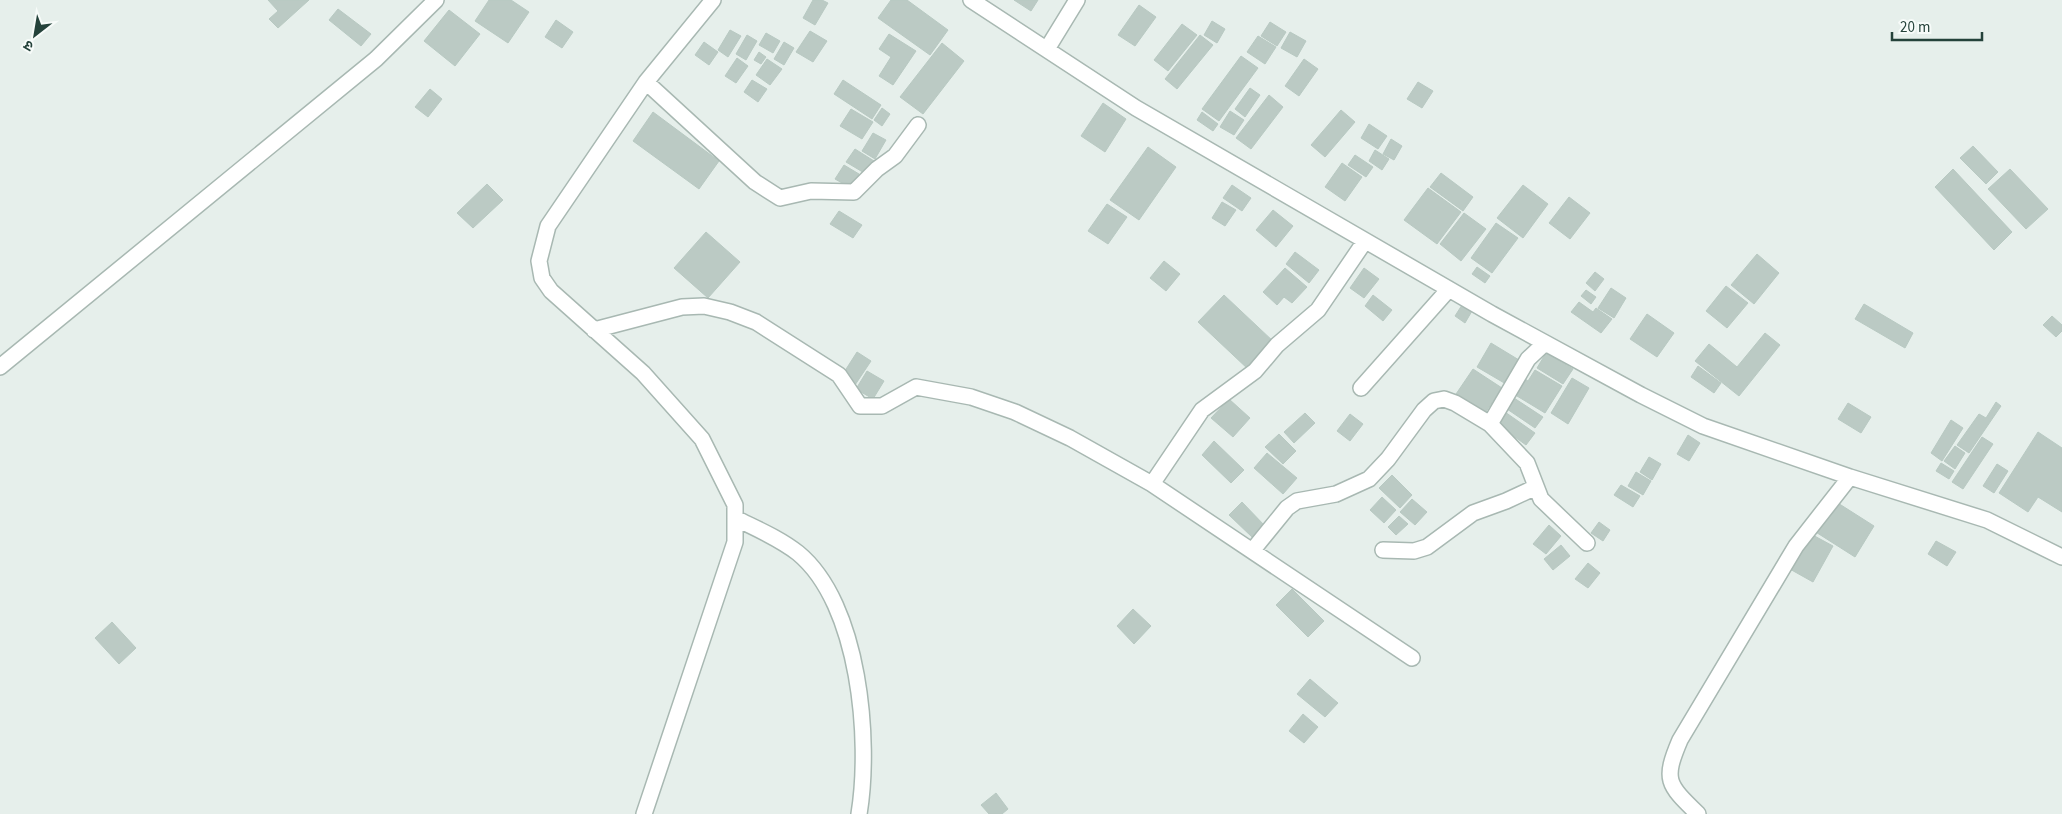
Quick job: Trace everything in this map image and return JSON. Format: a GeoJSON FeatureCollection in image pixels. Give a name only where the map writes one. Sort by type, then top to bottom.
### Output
{"type":"FeatureCollection","features":[{"type":"Feature","properties":{"kind":"street"},"geometry":{"type":"LineString","coordinates":[[0,367],[376,59],[436,0]]}},
{"type":"Feature","properties":{"kind":"street"},"geometry":{"type":"LineString","coordinates":[[644,814],[718,599],[735,542],[735,504],[702,439],[643,373],[551,291],[542,278],[538,261],[548,226],[646,82],[713,0]]}},
{"type":"Feature","properties":{"kind":"street"},"geometry":{"type":"LineString","coordinates":[[971,0],[1136,108],[1449,289],[1641,395],[1703,426],[1850,477],[1987,520],[2062,557]]}},
{"type":"Feature","properties":{"kind":"street"},"geometry":{"type":"LineString","coordinates":[[1047,49],[1077,0]]}},
{"type":"Feature","properties":{"kind":"street"},"geometry":{"type":"LineString","coordinates":[[646,82],[755,182],[780,198],[811,191],[854,192],[877,169],[895,156],[918,126]]}},
{"type":"Feature","properties":{"kind":"street"},"geometry":{"type":"LineString","coordinates":[[1152,484],[1202,410],[1255,371],[1277,345],[1318,310],[1365,241]]}},
{"type":"Feature","properties":{"kind":"street"},"geometry":{"type":"LineString","coordinates":[[1361,388],[1449,289]]}},
{"type":"Feature","properties":{"kind":"street"},"geometry":{"type":"LineString","coordinates":[[594,330],[682,307],[704,306],[730,312],[756,322],[839,375],[860,406],[882,406],[916,387],[971,397],[1015,412],[1070,438],[1152,484],[1412,658]]}},
{"type":"Feature","properties":{"kind":"street"},"geometry":{"type":"LineString","coordinates":[[1490,424],[1528,359],[1545,343]]}},
{"type":"Feature","properties":{"kind":"street"},"geometry":{"type":"LineString","coordinates":[[1252,551],[1287,508],[1297,501],[1336,494],[1368,479],[1388,459],[1424,410],[1434,402],[1444,399],[1455,403],[1490,424],[1527,463],[1536,487],[1550,509],[1587,544]]}},
{"type":"Feature","properties":{"kind":"street"},"geometry":{"type":"LineString","coordinates":[[1698,814],[1676,793],[1669,778],[1670,765],[1680,740],[1796,546],[1850,477]]}},
{"type":"Feature","properties":{"kind":"street"},"geometry":{"type":"LineString","coordinates":[[1383,550],[1414,551],[1426,547],[1473,513],[1536,487]]}},
{"type":"Feature","properties":{"kind":"street"},"geometry":{"type":"LineString","coordinates":[[735,518],[779,540],[799,554],[818,576],[846,634],[864,728],[864,783],[859,814]]}},
{"type":"Feature","properties":{"kind":"building"},"geometry":{"type":"Polygon","coordinates":[[[268,0],[309,0],[278,28],[269,19],[278,11],[268,0]]]}},
{"type":"Feature","properties":{"kind":"building"},"geometry":{"type":"Polygon","coordinates":[[[489,0],[511,0],[529,12],[508,43],[475,21],[489,0]]]}},
{"type":"Feature","properties":{"kind":"building"},"geometry":{"type":"Polygon","coordinates":[[[813,0],[822,0],[828,3],[815,25],[803,18],[813,0]]]}},
{"type":"Feature","properties":{"kind":"building"},"geometry":{"type":"Polygon","coordinates":[[[891,0],[907,0],[948,30],[930,55],[878,18],[891,0]]]}},
{"type":"Feature","properties":{"kind":"building"},"geometry":{"type":"Polygon","coordinates":[[[1014,0],[1038,0],[1031,11],[1014,0]]]}},
{"type":"Feature","properties":{"kind":"building"},"geometry":{"type":"Polygon","coordinates":[[[1139,5],[1156,17],[1135,46],[1118,35],[1139,5]]]}},
{"type":"Feature","properties":{"kind":"building"},"geometry":{"type":"Polygon","coordinates":[[[338,9],[371,34],[361,46],[329,20],[338,9]]]}},
{"type":"Feature","properties":{"kind":"building"},"geometry":{"type":"Polygon","coordinates":[[[449,10],[480,34],[455,66],[424,41],[449,10]]]}},
{"type":"Feature","properties":{"kind":"building"},"geometry":{"type":"Polygon","coordinates":[[[556,20],[573,32],[562,48],[545,37],[556,20]]]}},
{"type":"Feature","properties":{"kind":"building"},"geometry":{"type":"Polygon","coordinates":[[[1212,21],[1225,29],[1217,43],[1204,35],[1212,21]]]}},
{"type":"Feature","properties":{"kind":"building"},"geometry":{"type":"Polygon","coordinates":[[[1270,22],[1286,32],[1277,46],[1261,36],[1270,22]]]}},
{"type":"Feature","properties":{"kind":"building"},"geometry":{"type":"Polygon","coordinates":[[[1182,24],[1197,35],[1168,71],[1154,60],[1182,24]]]}},
{"type":"Feature","properties":{"kind":"building"},"geometry":{"type":"Polygon","coordinates":[[[730,30],[741,36],[728,57],[718,50],[730,30]]]}},
{"type":"Feature","properties":{"kind":"building"},"geometry":{"type":"Polygon","coordinates":[[[810,31],[827,41],[813,62],[796,52],[810,31]]]}},
{"type":"Feature","properties":{"kind":"building"},"geometry":{"type":"Polygon","coordinates":[[[1290,32],[1306,41],[1297,57],[1281,48],[1290,32]]]}},
{"type":"Feature","properties":{"kind":"building"},"geometry":{"type":"Polygon","coordinates":[[[766,33],[780,41],[773,53],[759,45],[766,33]]]}},
{"type":"Feature","properties":{"kind":"building"},"geometry":{"type":"Polygon","coordinates":[[[889,34],[916,51],[893,85],[879,76],[891,57],[879,49],[889,34]]]}},
{"type":"Feature","properties":{"kind":"building"},"geometry":{"type":"Polygon","coordinates":[[[747,35],[757,41],[746,60],[736,54],[747,35]]]}},
{"type":"Feature","properties":{"kind":"building"},"geometry":{"type":"Polygon","coordinates":[[[1200,35],[1213,45],[1177,89],[1165,79],[1200,35]]]}},
{"type":"Feature","properties":{"kind":"building"},"geometry":{"type":"Polygon","coordinates":[[[1258,36],[1276,47],[1265,64],[1247,52],[1258,36]]]}},
{"type":"Feature","properties":{"kind":"building"},"geometry":{"type":"Polygon","coordinates":[[[704,42],[718,52],[709,65],[695,55],[704,42]]]}},
{"type":"Feature","properties":{"kind":"building"},"geometry":{"type":"Polygon","coordinates":[[[784,42],[794,48],[784,65],[774,59],[784,42]]]}},
{"type":"Feature","properties":{"kind":"building"},"geometry":{"type":"Polygon","coordinates":[[[942,43],[964,61],[923,114],[900,97],[942,43]]]}},
{"type":"Feature","properties":{"kind":"building"},"geometry":{"type":"Polygon","coordinates":[[[759,52],[766,57],[761,64],[754,60],[759,52]]]}},
{"type":"Feature","properties":{"kind":"building"},"geometry":{"type":"Polygon","coordinates":[[[1241,56],[1258,68],[1219,121],[1202,109],[1241,56]]]}},
{"type":"Feature","properties":{"kind":"building"},"geometry":{"type":"Polygon","coordinates":[[[737,58],[748,66],[736,83],[725,76],[737,58]]]}},
{"type":"Feature","properties":{"kind":"building"},"geometry":{"type":"Polygon","coordinates":[[[767,59],[782,69],[770,85],[756,75],[767,59]]]}},
{"type":"Feature","properties":{"kind":"building"},"geometry":{"type":"Polygon","coordinates":[[[1304,59],[1318,69],[1299,96],[1285,86],[1304,59]]]}},
{"type":"Feature","properties":{"kind":"building"},"geometry":{"type":"Polygon","coordinates":[[[752,80],[767,89],[758,102],[744,92],[752,80]]]}},
{"type":"Feature","properties":{"kind":"building"},"geometry":{"type":"Polygon","coordinates":[[[843,80],[881,105],[872,119],[834,94],[843,80]]]}},
{"type":"Feature","properties":{"kind":"building"},"geometry":{"type":"Polygon","coordinates":[[[1418,82],[1433,91],[1422,108],[1407,99],[1418,82]]]}},
{"type":"Feature","properties":{"kind":"building"},"geometry":{"type":"Polygon","coordinates":[[[1250,88],[1260,95],[1245,117],[1235,109],[1250,88]]]}},
{"type":"Feature","properties":{"kind":"building"},"geometry":{"type":"Polygon","coordinates":[[[430,89],[442,99],[428,117],[415,107],[430,89]]]}},
{"type":"Feature","properties":{"kind":"building"},"geometry":{"type":"Polygon","coordinates":[[[1269,95],[1283,107],[1251,149],[1236,138],[1269,95]]]}},
{"type":"Feature","properties":{"kind":"building"},"geometry":{"type":"Polygon","coordinates":[[[1103,103],[1126,119],[1105,152],[1081,136],[1103,103]]]}},
{"type":"Feature","properties":{"kind":"building"},"geometry":{"type":"Polygon","coordinates":[[[882,108],[890,114],[882,126],[874,120],[882,108]]]}},
{"type":"Feature","properties":{"kind":"building"},"geometry":{"type":"Polygon","coordinates":[[[851,109],[873,122],[862,139],[840,126],[851,109]]]}},
{"type":"Feature","properties":{"kind":"building"},"geometry":{"type":"Polygon","coordinates":[[[1341,110],[1355,122],[1325,157],[1311,145],[1341,110]]]}},
{"type":"Feature","properties":{"kind":"building"},"geometry":{"type":"Polygon","coordinates":[[[1230,111],[1244,120],[1234,135],[1220,127],[1230,111]]]}},
{"type":"Feature","properties":{"kind":"building"},"geometry":{"type":"Polygon","coordinates":[[[653,112],[719,161],[699,189],[633,141],[653,112]]]}},
{"type":"Feature","properties":{"kind":"building"},"geometry":{"type":"Polygon","coordinates":[[[1202,112],[1218,124],[1213,131],[1197,120],[1202,112]]]}},
{"type":"Feature","properties":{"kind":"building"},"geometry":{"type":"Polygon","coordinates":[[[1369,124],[1387,136],[1378,149],[1361,138],[1369,124]]]}},
{"type":"Feature","properties":{"kind":"building"},"geometry":{"type":"Polygon","coordinates":[[[873,133],[886,140],[875,159],[862,151],[873,133]]]}},
{"type":"Feature","properties":{"kind":"building"},"geometry":{"type":"Polygon","coordinates":[[[1391,139],[1402,146],[1394,160],[1383,154],[1391,139]]]}},
{"type":"Feature","properties":{"kind":"building"},"geometry":{"type":"Polygon","coordinates":[[[1973,146],[1998,172],[1986,184],[1960,158],[1973,146]]]}},
{"type":"Feature","properties":{"kind":"building"},"geometry":{"type":"Polygon","coordinates":[[[1148,147],[1176,167],[1139,220],[1110,200],[1148,147]]]}},
{"type":"Feature","properties":{"kind":"building"},"geometry":{"type":"Polygon","coordinates":[[[855,149],[874,161],[866,174],[846,162],[855,149]]]}},
{"type":"Feature","properties":{"kind":"building"},"geometry":{"type":"Polygon","coordinates":[[[1375,150],[1389,159],[1382,170],[1369,161],[1375,150]]]}},
{"type":"Feature","properties":{"kind":"building"},"geometry":{"type":"Polygon","coordinates":[[[1355,155],[1373,167],[1366,177],[1348,165],[1355,155]]]}},
{"type":"Feature","properties":{"kind":"building"},"geometry":{"type":"Polygon","coordinates":[[[1342,163],[1362,177],[1345,201],[1325,187],[1342,163]]]}},
{"type":"Feature","properties":{"kind":"building"},"geometry":{"type":"Polygon","coordinates":[[[844,165],[859,174],[851,188],[835,179],[844,165]]]}},
{"type":"Feature","properties":{"kind":"building"},"geometry":{"type":"Polygon","coordinates":[[[1953,169],[2012,232],[1994,250],[1935,187],[1953,169]]]}},
{"type":"Feature","properties":{"kind":"building"},"geometry":{"type":"Polygon","coordinates":[[[2010,169],[2048,209],[2026,229],[1988,189],[2010,169]]]}},
{"type":"Feature","properties":{"kind":"building"},"geometry":{"type":"Polygon","coordinates":[[[1441,173],[1473,197],[1463,211],[1430,187],[1441,173]]]}},
{"type":"Feature","properties":{"kind":"building"},"geometry":{"type":"Polygon","coordinates":[[[487,184],[503,200],[473,228],[457,213],[487,184]]]}},
{"type":"Feature","properties":{"kind":"building"},"geometry":{"type":"Polygon","coordinates":[[[1232,185],[1251,198],[1242,211],[1223,198],[1232,185]]]}},
{"type":"Feature","properties":{"kind":"building"},"geometry":{"type":"Polygon","coordinates":[[[1523,185],[1548,204],[1523,238],[1497,218],[1523,185]]]}},
{"type":"Feature","properties":{"kind":"building"},"geometry":{"type":"Polygon","coordinates":[[[1428,188],[1461,212],[1437,244],[1404,220],[1428,188]]]}},
{"type":"Feature","properties":{"kind":"building"},"geometry":{"type":"Polygon","coordinates":[[[1569,197],[1590,213],[1570,239],[1549,223],[1569,197]]]}},
{"type":"Feature","properties":{"kind":"building"},"geometry":{"type":"Polygon","coordinates":[[[1222,202],[1236,210],[1225,226],[1212,218],[1222,202]]]}},
{"type":"Feature","properties":{"kind":"building"},"geometry":{"type":"Polygon","coordinates":[[[1107,204],[1127,217],[1108,244],[1088,231],[1107,204]]]}},
{"type":"Feature","properties":{"kind":"building"},"geometry":{"type":"Polygon","coordinates":[[[1273,210],[1293,226],[1276,247],[1256,230],[1273,210]]]}},
{"type":"Feature","properties":{"kind":"building"},"geometry":{"type":"Polygon","coordinates":[[[839,211],[862,225],[853,238],[830,224],[839,211]]]}},
{"type":"Feature","properties":{"kind":"building"},"geometry":{"type":"Polygon","coordinates":[[[1464,213],[1486,229],[1461,261],[1440,244],[1464,213]]]}},
{"type":"Feature","properties":{"kind":"building"},"geometry":{"type":"Polygon","coordinates":[[[1496,223],[1518,238],[1492,273],[1471,258],[1496,223]]]}},
{"type":"Feature","properties":{"kind":"building"},"geometry":{"type":"Polygon","coordinates":[[[706,232],[740,262],[708,298],[674,268],[706,232]]]}},
{"type":"Feature","properties":{"kind":"building"},"geometry":{"type":"Polygon","coordinates":[[[1295,252],[1319,270],[1309,283],[1286,264],[1295,252]]]}},
{"type":"Feature","properties":{"kind":"building"},"geometry":{"type":"Polygon","coordinates":[[[1757,254],[1779,273],[1754,304],[1731,285],[1757,254]]]}},
{"type":"Feature","properties":{"kind":"building"},"geometry":{"type":"Polygon","coordinates":[[[1164,261],[1180,274],[1166,291],[1150,278],[1164,261]]]}},
{"type":"Feature","properties":{"kind":"building"},"geometry":{"type":"Polygon","coordinates":[[[1477,267],[1490,276],[1485,283],[1472,274],[1477,267]]]}},
{"type":"Feature","properties":{"kind":"building"},"geometry":{"type":"Polygon","coordinates":[[[1285,268],[1307,287],[1292,303],[1284,297],[1277,305],[1263,292],[1285,268]]]}},
{"type":"Feature","properties":{"kind":"building"},"geometry":{"type":"Polygon","coordinates":[[[1364,268],[1379,279],[1364,298],[1350,288],[1364,268]]]}},
{"type":"Feature","properties":{"kind":"building"},"geometry":{"type":"Polygon","coordinates":[[[1595,272],[1604,279],[1595,291],[1586,283],[1595,272]]]}},
{"type":"Feature","properties":{"kind":"building"},"geometry":{"type":"Polygon","coordinates":[[[1726,286],[1748,303],[1727,328],[1706,311],[1726,286]]]}},
{"type":"Feature","properties":{"kind":"building"},"geometry":{"type":"Polygon","coordinates":[[[1611,288],[1626,298],[1614,318],[1598,308],[1611,288]]]}},
{"type":"Feature","properties":{"kind":"building"},"geometry":{"type":"Polygon","coordinates":[[[1586,290],[1596,297],[1591,304],[1581,296],[1586,290]]]}},
{"type":"Feature","properties":{"kind":"building"},"geometry":{"type":"Polygon","coordinates":[[[1224,295],[1275,343],[1249,370],[1198,322],[1224,295]]]}},
{"type":"Feature","properties":{"kind":"building"},"geometry":{"type":"Polygon","coordinates":[[[1373,295],[1392,310],[1383,321],[1365,306],[1373,295]]]}},
{"type":"Feature","properties":{"kind":"building"},"geometry":{"type":"Polygon","coordinates":[[[1579,302],[1593,312],[1596,308],[1612,319],[1601,333],[1571,312],[1579,302]]]}},
{"type":"Feature","properties":{"kind":"building"},"geometry":{"type":"Polygon","coordinates":[[[1864,304],[1913,333],[1905,348],[1855,319],[1864,304]]]}},
{"type":"Feature","properties":{"kind":"building"},"geometry":{"type":"Polygon","coordinates":[[[1462,305],[1472,311],[1465,323],[1455,316],[1462,305]]]}},
{"type":"Feature","properties":{"kind":"building"},"geometry":{"type":"Polygon","coordinates":[[[1647,314],[1674,333],[1657,357],[1630,339],[1647,314]]]}},
{"type":"Feature","properties":{"kind":"building"},"geometry":{"type":"Polygon","coordinates":[[[2052,316],[2062,325],[2062,331],[2056,337],[2043,325],[2052,316]]]}},
{"type":"Feature","properties":{"kind":"building"},"geometry":{"type":"Polygon","coordinates":[[[1765,333],[1780,345],[1739,396],[1695,361],[1709,344],[1737,367],[1765,333]]]}},
{"type":"Feature","properties":{"kind":"building"},"geometry":{"type":"Polygon","coordinates":[[[1491,343],[1519,360],[1506,384],[1477,367],[1491,343]]]}},
{"type":"Feature","properties":{"kind":"building"},"geometry":{"type":"Polygon","coordinates":[[[857,352],[871,361],[855,385],[841,377],[857,352]]]}},
{"type":"Feature","properties":{"kind":"building"},"geometry":{"type":"Polygon","coordinates":[[[1546,353],[1573,369],[1563,384],[1537,368],[1546,353]]]}},
{"type":"Feature","properties":{"kind":"building"},"geometry":{"type":"Polygon","coordinates":[[[1698,366],[1721,383],[1714,393],[1691,377],[1698,366]]]}},
{"type":"Feature","properties":{"kind":"building"},"geometry":{"type":"Polygon","coordinates":[[[1473,369],[1502,388],[1483,416],[1454,397],[1473,369]]]}},
{"type":"Feature","properties":{"kind":"building"},"geometry":{"type":"Polygon","coordinates":[[[1535,370],[1562,386],[1545,413],[1512,393],[1522,377],[1528,381],[1535,370]]]}},
{"type":"Feature","properties":{"kind":"building"},"geometry":{"type":"Polygon","coordinates":[[[867,371],[884,381],[873,399],[856,389],[867,371]]]}},
{"type":"Feature","properties":{"kind":"building"},"geometry":{"type":"Polygon","coordinates":[[[1572,378],[1589,388],[1568,424],[1551,413],[1572,378]]]}},
{"type":"Feature","properties":{"kind":"building"},"geometry":{"type":"Polygon","coordinates":[[[1514,398],[1543,417],[1535,428],[1507,409],[1514,398]]]}},
{"type":"Feature","properties":{"kind":"building"},"geometry":{"type":"Polygon","coordinates":[[[1229,399],[1250,418],[1233,437],[1211,418],[1229,399]]]}},
{"type":"Feature","properties":{"kind":"building"},"geometry":{"type":"Polygon","coordinates":[[[1996,402],[2001,406],[1969,453],[1957,445],[1979,414],[1986,418],[1996,402]]]}},
{"type":"Feature","properties":{"kind":"building"},"geometry":{"type":"Polygon","coordinates":[[[1848,403],[1871,417],[1861,433],[1838,419],[1848,403]]]}},
{"type":"Feature","properties":{"kind":"building"},"geometry":{"type":"Polygon","coordinates":[[[1505,412],[1535,433],[1526,445],[1497,424],[1505,412]]]}},
{"type":"Feature","properties":{"kind":"building"},"geometry":{"type":"Polygon","coordinates":[[[1305,413],[1315,423],[1294,443],[1284,432],[1305,413]]]}},
{"type":"Feature","properties":{"kind":"building"},"geometry":{"type":"Polygon","coordinates":[[[1350,414],[1363,424],[1350,441],[1337,431],[1350,414]]]}},
{"type":"Feature","properties":{"kind":"building"},"geometry":{"type":"Polygon","coordinates":[[[1951,420],[1963,428],[1942,461],[1931,453],[1951,420]]]}},
{"type":"Feature","properties":{"kind":"building"},"geometry":{"type":"Polygon","coordinates":[[[2038,432],[2062,448],[2062,512],[2038,497],[2028,512],[1999,493],[2038,432]]]}},
{"type":"Feature","properties":{"kind":"building"},"geometry":{"type":"Polygon","coordinates":[[[1279,434],[1296,451],[1283,464],[1265,447],[1279,434]]]}},
{"type":"Feature","properties":{"kind":"building"},"geometry":{"type":"Polygon","coordinates":[[[1688,435],[1700,443],[1689,461],[1677,454],[1688,435]]]}},
{"type":"Feature","properties":{"kind":"building"},"geometry":{"type":"Polygon","coordinates":[[[1982,437],[1993,444],[1963,489],[1952,482],[1982,437]]]}},
{"type":"Feature","properties":{"kind":"building"},"geometry":{"type":"Polygon","coordinates":[[[1214,441],[1244,470],[1231,483],[1202,455],[1214,441]]]}},
{"type":"Feature","properties":{"kind":"building"},"geometry":{"type":"Polygon","coordinates":[[[1955,446],[1965,453],[1955,469],[1944,461],[1955,446]]]}},
{"type":"Feature","properties":{"kind":"building"},"geometry":{"type":"Polygon","coordinates":[[[1267,453],[1297,478],[1283,494],[1254,468],[1267,453]]]}},
{"type":"Feature","properties":{"kind":"building"},"geometry":{"type":"Polygon","coordinates":[[[1649,457],[1661,464],[1652,480],[1640,472],[1649,457]]]}},
{"type":"Feature","properties":{"kind":"building"},"geometry":{"type":"Polygon","coordinates":[[[1941,463],[1954,471],[1949,479],[1936,471],[1941,463]]]}},
{"type":"Feature","properties":{"kind":"building"},"geometry":{"type":"Polygon","coordinates":[[[1997,464],[2008,471],[1994,493],[1983,486],[1997,464]]]}},
{"type":"Feature","properties":{"kind":"building"},"geometry":{"type":"Polygon","coordinates":[[[1636,472],[1651,481],[1643,495],[1628,486],[1636,472]]]}},
{"type":"Feature","properties":{"kind":"building"},"geometry":{"type":"Polygon","coordinates":[[[1392,475],[1412,495],[1400,508],[1379,488],[1392,475]]]}},
{"type":"Feature","properties":{"kind":"building"},"geometry":{"type":"Polygon","coordinates":[[[1621,485],[1640,496],[1633,507],[1614,495],[1621,485]]]}},
{"type":"Feature","properties":{"kind":"building"},"geometry":{"type":"Polygon","coordinates":[[[1382,497],[1396,510],[1384,523],[1370,510],[1382,497]]]}},
{"type":"Feature","properties":{"kind":"building"},"geometry":{"type":"Polygon","coordinates":[[[1830,498],[1874,526],[1855,557],[1811,529],[1830,498]]]}},
{"type":"Feature","properties":{"kind":"building"},"geometry":{"type":"Polygon","coordinates":[[[1412,499],[1427,512],[1415,525],[1400,512],[1412,499]]]}},
{"type":"Feature","properties":{"kind":"building"},"geometry":{"type":"Polygon","coordinates":[[[1242,502],[1265,526],[1253,538],[1229,515],[1242,502]]]}},
{"type":"Feature","properties":{"kind":"building"},"geometry":{"type":"Polygon","coordinates":[[[1399,516],[1408,524],[1396,535],[1388,527],[1399,516]]]}},
{"type":"Feature","properties":{"kind":"building"},"geometry":{"type":"Polygon","coordinates":[[[1599,522],[1610,530],[1603,541],[1591,533],[1599,522]]]}},
{"type":"Feature","properties":{"kind":"building"},"geometry":{"type":"Polygon","coordinates":[[[1549,525],[1561,536],[1546,554],[1533,544],[1549,525]]]}},
{"type":"Feature","properties":{"kind":"building"},"geometry":{"type":"Polygon","coordinates":[[[1809,533],[1833,546],[1813,582],[1788,568],[1809,533]]]}},
{"type":"Feature","properties":{"kind":"building"},"geometry":{"type":"Polygon","coordinates":[[[1936,541],[1956,552],[1947,566],[1928,554],[1936,541]]]}},
{"type":"Feature","properties":{"kind":"building"},"geometry":{"type":"Polygon","coordinates":[[[1561,545],[1570,556],[1553,570],[1544,559],[1561,545]]]}},
{"type":"Feature","properties":{"kind":"building"},"geometry":{"type":"Polygon","coordinates":[[[1588,563],[1600,573],[1588,588],[1575,579],[1588,563]]]}},
{"type":"Feature","properties":{"kind":"building"},"geometry":{"type":"Polygon","coordinates":[[[1292,589],[1324,621],[1308,637],[1276,605],[1292,589]]]}},
{"type":"Feature","properties":{"kind":"building"},"geometry":{"type":"Polygon","coordinates":[[[1133,609],[1151,626],[1134,644],[1117,626],[1133,609]]]}},
{"type":"Feature","properties":{"kind":"building"},"geometry":{"type":"Polygon","coordinates":[[[112,622],[136,648],[119,664],[95,638],[112,622]]]}},
{"type":"Feature","properties":{"kind":"building"},"geometry":{"type":"Polygon","coordinates":[[[1310,679],[1338,703],[1325,717],[1297,694],[1310,679]]]}},
{"type":"Feature","properties":{"kind":"building"},"geometry":{"type":"Polygon","coordinates":[[[1303,714],[1318,727],[1304,743],[1289,731],[1303,714]]]}},
{"type":"Feature","properties":{"kind":"building"},"geometry":{"type":"Polygon","coordinates":[[[996,793],[1008,809],[1002,814],[989,814],[981,805],[996,793]]]}}]}
